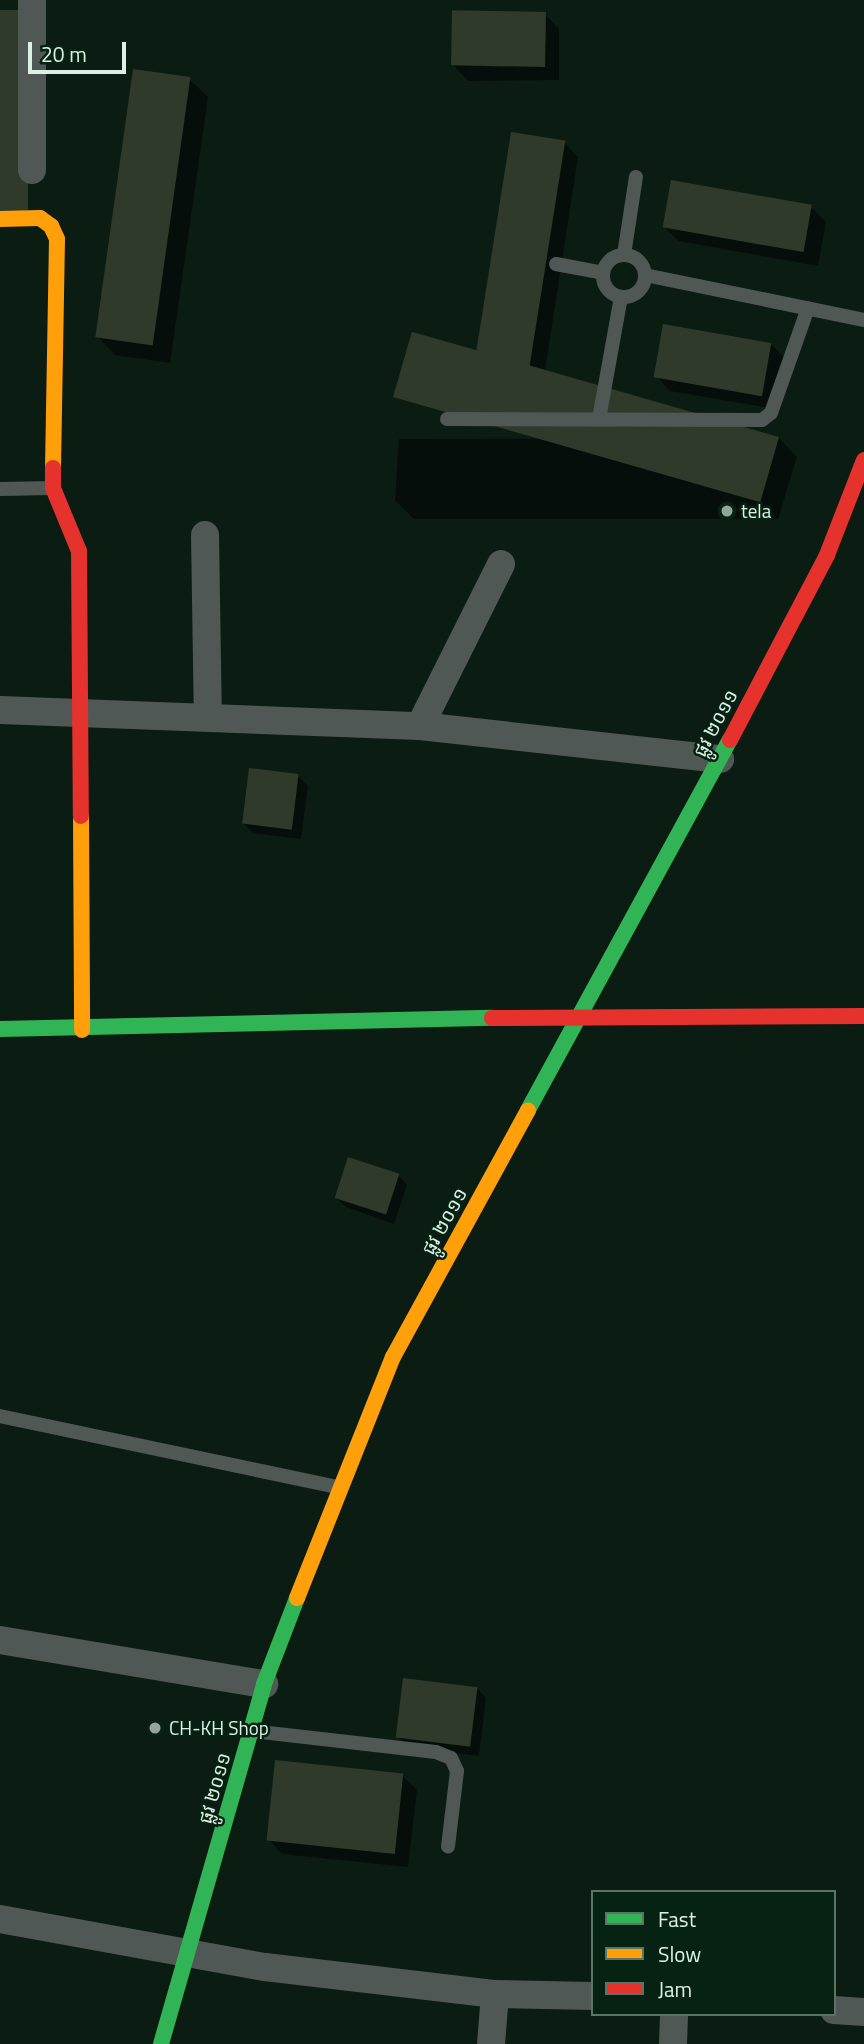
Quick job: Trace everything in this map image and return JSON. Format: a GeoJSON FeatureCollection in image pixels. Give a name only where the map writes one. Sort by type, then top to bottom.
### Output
{"type":"FeatureCollection","features":[{"type":"Feature","properties":{"kind":"main road"},"geometry":{"type":"LineString","coordinates":[[0,219],[40,218],[51,226],[57,239],[53,488],[79,551],[82,1030]]}},
{"type":"Feature","properties":{"kind":"main road","name":"ផ្លូវ ២០១១"},"geometry":{"type":"LineString","coordinates":[[161,2044],[190,1952],[264,1684],[339,1487],[393,1357],[720,760],[827,555],[864,460]]}},
{"type":"Feature","properties":{"kind":"main road"},"geometry":{"type":"LineString","coordinates":[[0,1029],[82,1030],[579,1016],[864,1016]]}},
{"type":"Feature","properties":{"kind":"street"},"geometry":{"type":"LineString","coordinates":[[32,0],[32,170]]}},
{"type":"Feature","properties":{"kind":"street"},"geometry":{"type":"LineString","coordinates":[[205,535],[208,716]]}},
{"type":"Feature","properties":{"kind":"street"},"geometry":{"type":"LineString","coordinates":[[420,726],[500,564]]}},
{"type":"Feature","properties":{"kind":"street"},"geometry":{"type":"LineString","coordinates":[[0,710],[82,711],[420,726],[720,760]]}},
{"type":"Feature","properties":{"kind":"street"},"geometry":{"type":"LineString","coordinates":[[0,1640],[264,1684]]}},
{"type":"Feature","properties":{"kind":"street"},"geometry":{"type":"LineString","coordinates":[[0,1919],[265,1967],[495,1994],[591,1996]]}},
{"type":"Feature","properties":{"kind":"street"},"geometry":{"type":"LineString","coordinates":[[491,2044],[495,1994]]}},
{"type":"Feature","properties":{"kind":"street"},"geometry":{"type":"LineString","coordinates":[[836,2010],[864,2012]]}},
{"type":"Feature","properties":{"kind":"street"},"geometry":{"type":"LineString","coordinates":[[673,2044],[674,2016]]}},
{"type":"Feature","properties":{"kind":"lane"},"geometry":{"type":"LineString","coordinates":[[624,256],[636,177]]}},
{"type":"Feature","properties":{"kind":"lane"},"geometry":{"type":"LineString","coordinates":[[624,256],[641,263],[645,275],[638,292],[621,297],[609,291],[603,273],[612,259],[624,256]]}},
{"type":"Feature","properties":{"kind":"lane"},"geometry":{"type":"LineString","coordinates":[[556,264],[603,273]]}},
{"type":"Feature","properties":{"kind":"lane"},"geometry":{"type":"LineString","coordinates":[[645,275],[864,320]]}},
{"type":"Feature","properties":{"kind":"lane"},"geometry":{"type":"LineString","coordinates":[[599,419],[621,297]]}},
{"type":"Feature","properties":{"kind":"lane"},"geometry":{"type":"LineString","coordinates":[[447,419],[762,420],[768,417],[808,308]]}},
{"type":"Feature","properties":{"kind":"lane"},"geometry":{"type":"LineString","coordinates":[[0,489],[53,488]]}},
{"type":"Feature","properties":{"kind":"lane"},"geometry":{"type":"LineString","coordinates":[[0,1416],[339,1487]]}},
{"type":"Feature","properties":{"kind":"lane"},"geometry":{"type":"LineString","coordinates":[[252,1731],[436,1752],[452,1758],[457,1771],[447,1846]]}},
{"type":"Feature","properties":{"kind":"building"},"geometry":{"type":"Polygon","coordinates":[[[0,10],[28,10],[28,213],[0,213],[0,10]]]}},
{"type":"Feature","properties":{"kind":"building"},"geometry":{"type":"Polygon","coordinates":[[[452,10],[546,12],[545,67],[451,65],[452,10]]]}},
{"type":"Feature","properties":{"kind":"building"},"geometry":{"type":"Polygon","coordinates":[[[133,69],[190,77],[153,345],[95,337],[133,69]]]}},
{"type":"Feature","properties":{"kind":"building"},"geometry":{"type":"Polygon","coordinates":[[[511,132],[565,141],[524,402],[470,394],[511,132]]]}},
{"type":"Feature","properties":{"kind":"building"},"geometry":{"type":"Polygon","coordinates":[[[671,180],[812,205],[803,252],[663,227],[671,180]]]}},
{"type":"Feature","properties":{"kind":"building"},"geometry":{"type":"Polygon","coordinates":[[[663,324],[771,343],[762,396],[654,377],[663,324]]]}},
{"type":"Feature","properties":{"kind":"building"},"geometry":{"type":"Polygon","coordinates":[[[412,332],[779,437],[760,502],[393,397],[412,332]]]}},
{"type":"Feature","properties":{"kind":"building"},"geometry":{"type":"Polygon","coordinates":[[[249,768],[299,774],[292,830],[242,824],[249,768]]]}},
{"type":"Feature","properties":{"kind":"building"},"geometry":{"type":"Polygon","coordinates":[[[348,1157],[399,1174],[386,1215],[335,1198],[348,1157]]]}},
{"type":"Feature","properties":{"kind":"building"},"geometry":{"type":"Polygon","coordinates":[[[403,1678],[477,1687],[470,1747],[396,1738],[403,1678]]]}},
{"type":"Feature","properties":{"kind":"building"},"geometry":{"type":"Polygon","coordinates":[[[275,1760],[403,1773],[395,1854],[267,1841],[275,1760]]]}},
{"type":"Feature","properties":{"kind":"traffic: fast"},"geometry":{"type":"LineString","coordinates":[[528,1110],[730,740]]}},
{"type":"Feature","properties":{"kind":"traffic: fast"},"geometry":{"type":"LineString","coordinates":[[0,1029],[492,1018]]}},
{"type":"Feature","properties":{"kind":"traffic: fast"},"geometry":{"type":"LineString","coordinates":[[161,2044],[264,1684],[297,1598]]}},
{"type":"Feature","properties":{"kind":"traffic: slow"},"geometry":{"type":"LineString","coordinates":[[0,219],[40,218],[51,226],[57,239],[53,468]]}},
{"type":"Feature","properties":{"kind":"traffic: slow"},"geometry":{"type":"LineString","coordinates":[[81,816],[82,1030]]}},
{"type":"Feature","properties":{"kind":"traffic: slow"},"geometry":{"type":"LineString","coordinates":[[297,1598],[393,1357],[528,1110]]}},
{"type":"Feature","properties":{"kind":"traffic: jam"},"geometry":{"type":"LineString","coordinates":[[730,740],[827,555],[864,460]]}},
{"type":"Feature","properties":{"kind":"traffic: jam"},"geometry":{"type":"LineString","coordinates":[[53,468],[53,488],[79,551],[81,816]]}},
{"type":"Feature","properties":{"kind":"traffic: jam"},"geometry":{"type":"LineString","coordinates":[[492,1018],[864,1016]]}},
{"type":"Feature","properties":{"kind":"place","name":"tela"},"geometry":{"type":"Point","coordinates":[727,511]}},
{"type":"Feature","properties":{"kind":"place","name":"CH-KH Shop"},"geometry":{"type":"Point","coordinates":[155,1728]}}]}
